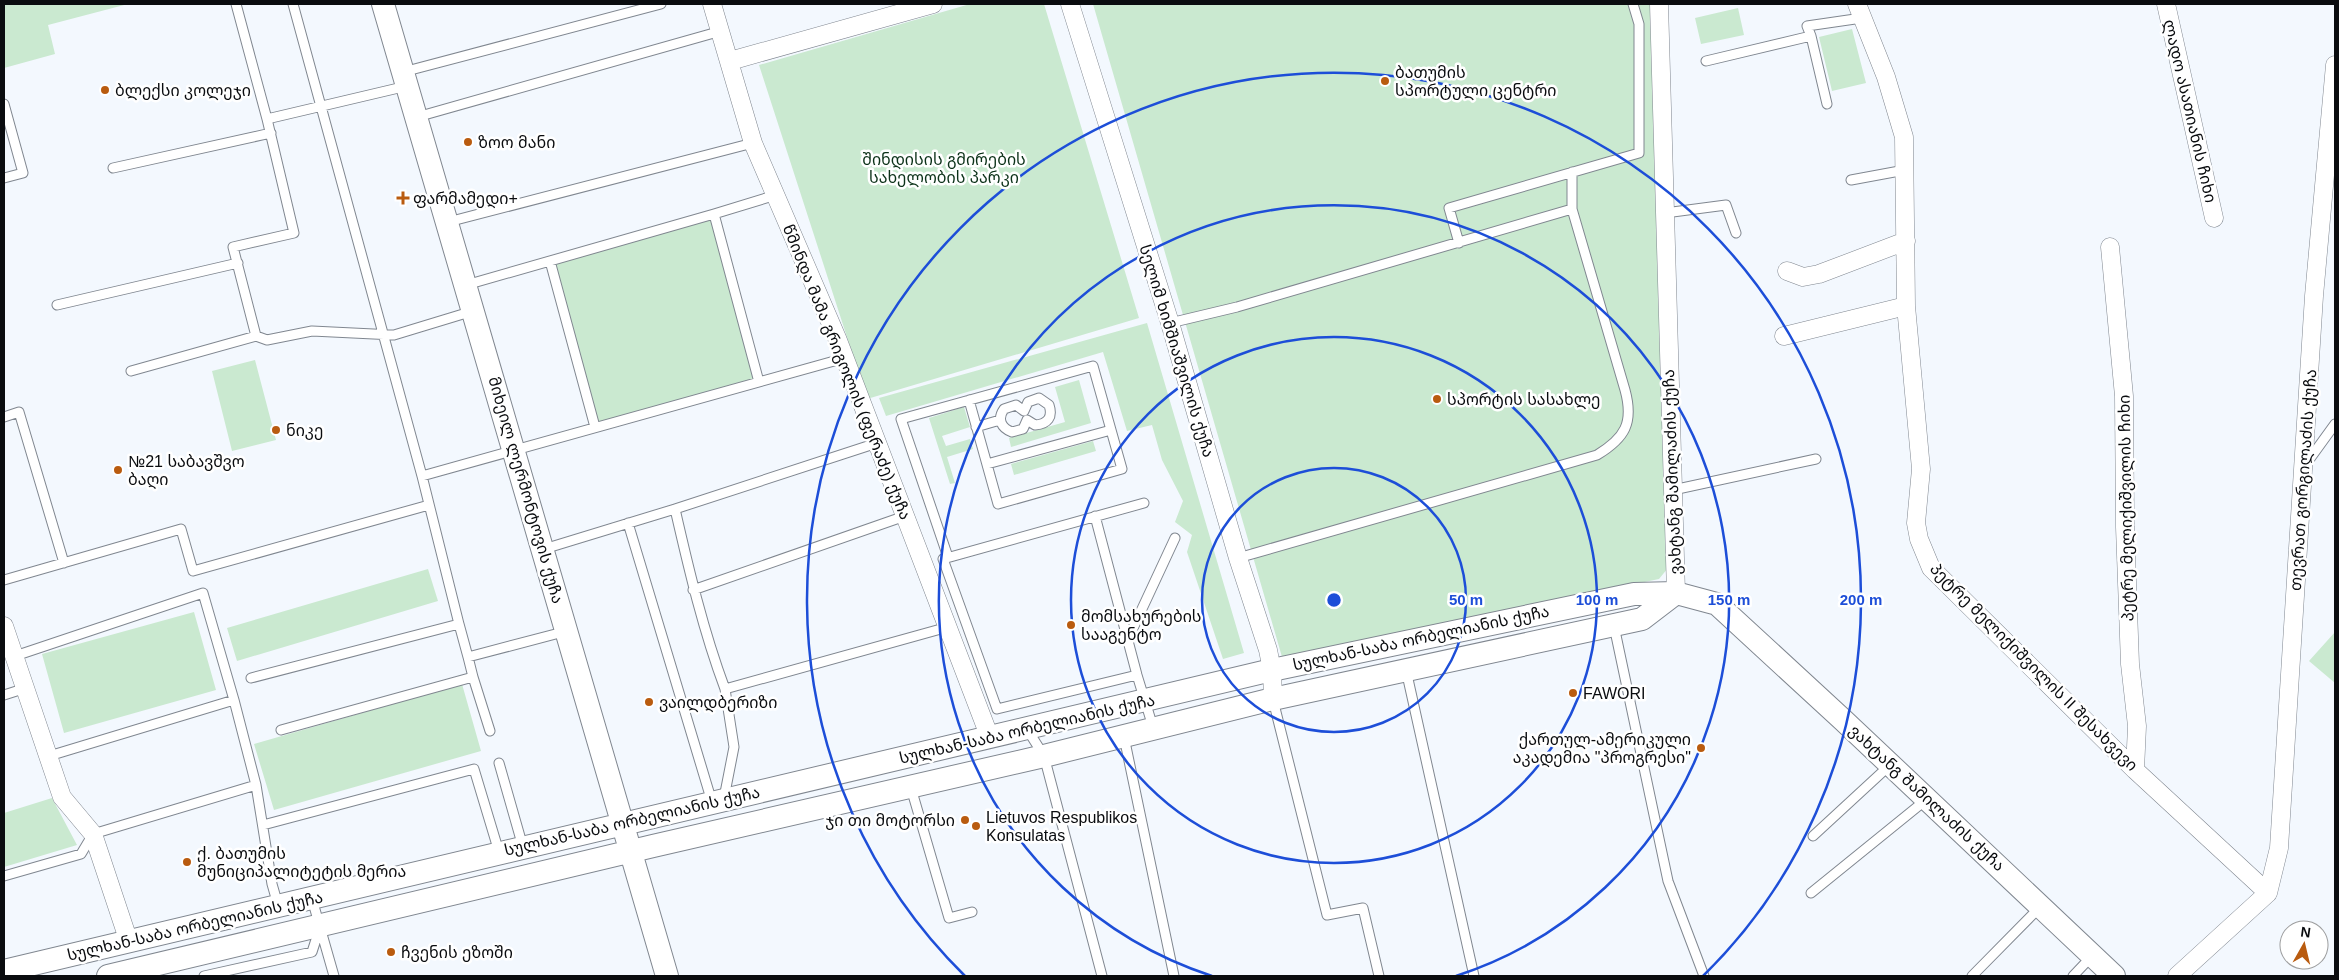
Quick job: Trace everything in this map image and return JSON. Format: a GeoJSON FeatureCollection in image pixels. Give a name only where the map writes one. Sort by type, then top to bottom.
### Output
{"type":"FeatureCollection","features":[{"type":"Feature","properties":{"kind":"street","name":"მიხეილ ლერმონტოვის ქუჩა"},"geometry":{"type":"LineString","coordinates":[[383,4],[544,549],[667,976]]}},
{"type":"Feature","properties":{"kind":"street","name":"წმინდა მამა გრიგოლის (ფერაძე) ქუჩა"},"geometry":{"type":"LineString","coordinates":[[712,4],[753,143],[845,358],[990,738]]}},
{"type":"Feature","properties":{"kind":"street"},"geometry":{"type":"LineString","coordinates":[[730,60],[933,4]]}},
{"type":"Feature","properties":{"kind":"street","name":"სელიმ ხიმშიაშვილის ქუჩა"},"geometry":{"type":"LineString","coordinates":[[1070,4],[1170,323],[1272,670],[1272,700]]}},
{"type":"Feature","properties":{"kind":"street","name":"ვახტანგ შამილაძის ქუჩა"},"geometry":{"type":"LineString","coordinates":[[1659,4],[1676,593],[1717,604],[2114,976]]}},
{"type":"Feature","properties":{"kind":"street","name":"ლადო ასათიანის ჩიხი"},"geometry":{"type":"LineString","coordinates":[[2166,4],[2214,218]]}},
{"type":"Feature","properties":{"kind":"street","name":"პეტრე მელიქიშვილის II შესახვევი"},"geometry":{"type":"LineString","coordinates":[[1860,11],[1886,77],[1904,138],[1906,306],[1921,469],[1920,505],[1916,523],[1919,539],[1931,568],[2135,770],[2268,893]]}},
{"type":"Feature","properties":{"kind":"street","name":"თევრათ გორგილაძის ქუჩა"},"geometry":{"type":"LineString","coordinates":[[2268,893],[2279,848],[2314,296],[2335,65]]}},
{"type":"Feature","properties":{"kind":"street"},"geometry":{"type":"LineString","coordinates":[[1787,271],[1803,277],[1819,274],[1906,241]]}},
{"type":"Feature","properties":{"kind":"street","name":"პეტრე მელიქიშვილის ჩიხი"},"geometry":{"type":"LineString","coordinates":[[2110,246],[2124,396],[2125,527],[2130,664],[2137,726],[2135,770]]}},
{"type":"Feature","properties":{"kind":"street"},"geometry":{"type":"LineString","coordinates":[[1784,336],[1906,306]]}},
{"type":"Feature","properties":{"kind":"street","name":"სულხან-საბა ორბელიანის ქუჩა"},"geometry":{"type":"LineString","coordinates":[[108,976],[154,972],[320,927],[910,785],[1044,756],[1153,727],[1406,670],[1614,626],[1642,619],[1676,593]]}},
{"type":"Feature","properties":{"kind":"street","name":"სულხან-საბა ორბელიანის ქუჩა"},"geometry":{"type":"LineString","coordinates":[[4,971],[1272,670],[1634,594],[1676,593]]}},
{"type":"Feature","properties":{"kind":"street"},"geometry":{"type":"LineString","coordinates":[[4,626],[62,797],[93,834],[129,942]]}},
{"type":"Feature","properties":{"kind":"street"},"geometry":{"type":"LineString","coordinates":[[2177,976],[2268,893]]}},
{"type":"Feature","properties":{"kind":"lane"},"geometry":{"type":"LineString","coordinates":[[236,4],[271,133],[294,232],[233,247],[256,336]]}},
{"type":"Feature","properties":{"kind":"lane"},"geometry":{"type":"LineString","coordinates":[[293,4],[422,476],[473,677],[490,731]]}},
{"type":"Feature","properties":{"kind":"lane"},"geometry":{"type":"LineString","coordinates":[[267,119],[321,106],[405,79],[661,4]]}},
{"type":"Feature","properties":{"kind":"lane"},"geometry":{"type":"LineString","coordinates":[[1459,243],[1449,208],[1639,153],[1639,24],[1633,4]]}},
{"type":"Feature","properties":{"kind":"lane"},"geometry":{"type":"LineString","coordinates":[[1826,104],[1807,26],[1860,11]]}},
{"type":"Feature","properties":{"kind":"lane"},"geometry":{"type":"LineString","coordinates":[[417,117],[721,30]]}},
{"type":"Feature","properties":{"kind":"lane"},"geometry":{"type":"LineString","coordinates":[[1706,61],[1810,36]]}},
{"type":"Feature","properties":{"kind":"lane"},"geometry":{"type":"LineString","coordinates":[[4,104],[23,173],[4,178]]}},
{"type":"Feature","properties":{"kind":"lane"},"geometry":{"type":"LineString","coordinates":[[113,168],[271,133]]}},
{"type":"Feature","properties":{"kind":"lane"},"geometry":{"type":"LineString","coordinates":[[448,223],[753,143]]}},
{"type":"Feature","properties":{"kind":"lane"},"geometry":{"type":"LineString","coordinates":[[1851,180],[1905,170]]}},
{"type":"Feature","properties":{"kind":"lane"},"geometry":{"type":"LineString","coordinates":[[1238,558],[1597,455],[1616,443],[1627,425],[1629,404],[1572,209],[1572,172]]}},
{"type":"Feature","properties":{"kind":"lane"},"geometry":{"type":"LineString","coordinates":[[466,285],[714,214],[776,194]]}},
{"type":"Feature","properties":{"kind":"lane"},"geometry":{"type":"LineString","coordinates":[[1665,213],[1726,205],[1736,233]]}},
{"type":"Feature","properties":{"kind":"lane"},"geometry":{"type":"LineString","coordinates":[[1170,323],[1237,307],[1572,209]]}},
{"type":"Feature","properties":{"kind":"lane"},"geometry":{"type":"LineString","coordinates":[[714,214],[759,382]]}},
{"type":"Feature","properties":{"kind":"lane"},"geometry":{"type":"LineString","coordinates":[[550,261],[595,427]]}},
{"type":"Feature","properties":{"kind":"lane"},"geometry":{"type":"LineString","coordinates":[[57,305],[238,263]]}},
{"type":"Feature","properties":{"kind":"lane"},"geometry":{"type":"LineString","coordinates":[[131,371],[256,336],[267,340],[312,331],[394,335],[473,311]]}},
{"type":"Feature","properties":{"kind":"lane"},"geometry":{"type":"LineString","coordinates":[[422,476],[845,358]]}},
{"type":"Feature","properties":{"kind":"lane"},"geometry":{"type":"LineString","coordinates":[[948,557],[901,419],[969,400],[1093,366],[1122,470],[998,504],[969,400]]}},
{"type":"Feature","properties":{"kind":"lane"},"geometry":{"type":"LineString","coordinates":[[1024,411],[1028,402],[1039,398],[1049,405],[1051,411],[1047,422],[1042,425],[1035,425],[1027,420],[1024,411],[1016,406],[1010,406],[1001,414],[1000,420],[1002,426],[1012,432],[1023,429],[1027,420]]}},
{"type":"Feature","properties":{"kind":"lane"},"geometry":{"type":"LineString","coordinates":[[4,417],[19,412],[64,563]]}},
{"type":"Feature","properties":{"kind":"lane"},"geometry":{"type":"LineString","coordinates":[[976,427],[1000,420]]}},
{"type":"Feature","properties":{"kind":"lane"},"geometry":{"type":"LineString","coordinates":[[2304,466],[2335,424]]}},
{"type":"Feature","properties":{"kind":"lane"},"geometry":{"type":"LineString","coordinates":[[987,464],[1111,430]]}},
{"type":"Feature","properties":{"kind":"lane"},"geometry":{"type":"LineString","coordinates":[[544,549],[628,524],[877,443]]}},
{"type":"Feature","properties":{"kind":"lane"},"geometry":{"type":"LineString","coordinates":[[1673,490],[1816,459]]}},
{"type":"Feature","properties":{"kind":"lane"},"geometry":{"type":"LineString","coordinates":[[1137,674],[997,709],[943,559],[1144,503]]}},
{"type":"Feature","properties":{"kind":"lane"},"geometry":{"type":"LineString","coordinates":[[4,580],[181,529],[193,571],[429,505]]}},
{"type":"Feature","properties":{"kind":"lane"},"geometry":{"type":"LineString","coordinates":[[675,509],[693,590],[713,657],[725,689],[734,747],[718,800]]}},
{"type":"Feature","properties":{"kind":"lane"},"geometry":{"type":"LineString","coordinates":[[693,590],[905,516]]}},
{"type":"Feature","properties":{"kind":"lane"},"geometry":{"type":"LineString","coordinates":[[1095,516],[1153,727]]}},
{"type":"Feature","properties":{"kind":"lane"},"geometry":{"type":"LineString","coordinates":[[628,524],[718,800]]}},
{"type":"Feature","properties":{"kind":"lane"},"geometry":{"type":"LineString","coordinates":[[1128,639],[1175,538]]}},
{"type":"Feature","properties":{"kind":"lane"},"geometry":{"type":"LineString","coordinates":[[15,656],[202,593],[234,700],[256,785],[272,884],[278,907]]}},
{"type":"Feature","properties":{"kind":"lane"},"geometry":{"type":"LineString","coordinates":[[251,678],[459,624]]}},
{"type":"Feature","properties":{"kind":"lane"},"geometry":{"type":"LineString","coordinates":[[1614,626],[1668,881],[1704,976]]}},
{"type":"Feature","properties":{"kind":"lane"},"geometry":{"type":"LineString","coordinates":[[725,689],[948,627]]}},
{"type":"Feature","properties":{"kind":"lane"},"geometry":{"type":"LineString","coordinates":[[468,657],[567,631]]}},
{"type":"Feature","properties":{"kind":"lane"},"geometry":{"type":"LineString","coordinates":[[1406,670],[1474,976]]}},
{"type":"Feature","properties":{"kind":"lane"},"geometry":{"type":"LineString","coordinates":[[281,730],[473,677]]}},
{"type":"Feature","properties":{"kind":"lane"},"geometry":{"type":"LineString","coordinates":[[4,695],[26,688]]}},
{"type":"Feature","properties":{"kind":"lane"},"geometry":{"type":"LineString","coordinates":[[49,756],[234,700]]}},
{"type":"Feature","properties":{"kind":"lane"},"geometry":{"type":"LineString","coordinates":[[1272,700],[1327,915],[1363,908],[1379,976]]}},
{"type":"Feature","properties":{"kind":"lane"},"geometry":{"type":"LineString","coordinates":[[1026,729],[1044,756],[1102,976]]}},
{"type":"Feature","properties":{"kind":"lane"},"geometry":{"type":"LineString","coordinates":[[1124,734],[1174,976]]}},
{"type":"Feature","properties":{"kind":"lane"},"geometry":{"type":"LineString","coordinates":[[499,763],[523,847]]}},
{"type":"Feature","properties":{"kind":"lane"},"geometry":{"type":"LineString","coordinates":[[1813,836],[1890,765]]}},
{"type":"Feature","properties":{"kind":"lane"},"geometry":{"type":"LineString","coordinates":[[262,825],[474,769],[499,852]]}},
{"type":"Feature","properties":{"kind":"lane"},"geometry":{"type":"LineString","coordinates":[[4,876],[81,854],[93,834],[256,785]]}},
{"type":"Feature","properties":{"kind":"lane"},"geometry":{"type":"LineString","coordinates":[[910,785],[949,918],[972,912]]}},
{"type":"Feature","properties":{"kind":"lane"},"geometry":{"type":"LineString","coordinates":[[1811,893],[1927,799]]}},
{"type":"Feature","properties":{"kind":"lane"},"geometry":{"type":"LineString","coordinates":[[312,899],[334,976]]}},
{"type":"Feature","properties":{"kind":"lane"},"geometry":{"type":"LineString","coordinates":[[1972,976],[2041,906]]}},
{"type":"Feature","properties":{"kind":"lane"},"geometry":{"type":"LineString","coordinates":[[204,976],[312,952],[320,927]]}},
{"type":"Feature","properties":{"kind":"lane"},"geometry":{"type":"LineString","coordinates":[[2073,976],[2092,956]]}},
{"type":"Feature","properties":{"kind":"green space"},"geometry":{"type":"Polygon","coordinates":[[[4,4],[128,4],[48,25],[55,54],[4,68],[4,4]]]}},
{"type":"Feature","properties":{"kind":"green space","name":"შინდისის გმირების სახელობის პარკი"},"geometry":{"type":"Polygon","coordinates":[[[970,4],[1044,4],[1139,318],[867,399],[759,65],[970,4]]]}},
{"type":"Feature","properties":{"kind":"green space"},"geometry":{"type":"Polygon","coordinates":[[[1093,4],[1652,4],[1668,568],[1659,579],[1282,657],[1093,4]]]}},
{"type":"Feature","properties":{"kind":"green space"},"geometry":{"type":"Polygon","coordinates":[[[1738,8],[1744,35],[1701,44],[1695,18],[1738,8]]]}},
{"type":"Feature","properties":{"kind":"green space"},"geometry":{"type":"Polygon","coordinates":[[[1852,29],[1866,83],[1832,91],[1819,37],[1852,29]]]}},
{"type":"Feature","properties":{"kind":"green space"},"geometry":{"type":"Polygon","coordinates":[[[714,214],[759,382],[595,427],[550,261],[714,214]]]}},
{"type":"Feature","properties":{"kind":"green space"},"geometry":{"type":"Polygon","coordinates":[[[1147,323],[1244,653],[1223,659],[1187,552],[1192,535],[1175,522],[1183,501],[1162,460],[1152,425],[1127,431],[1103,352],[886,416],[879,398],[1147,323]]]}},
{"type":"Feature","properties":{"kind":"green space"},"geometry":{"type":"Polygon","coordinates":[[[255,360],[276,440],[232,451],[212,371],[255,360]]]}},
{"type":"Feature","properties":{"kind":"green space"},"geometry":{"type":"Polygon","coordinates":[[[1079,380],[1091,423],[1011,447],[1009,438],[1065,422],[1055,387],[1079,380]]]}},
{"type":"Feature","properties":{"kind":"green space"},"geometry":{"type":"Polygon","coordinates":[[[964,407],[970,427],[942,436],[946,446],[970,439],[973,449],[947,457],[955,483],[950,484],[929,418],[964,407]]]}},
{"type":"Feature","properties":{"kind":"green space"},"geometry":{"type":"Polygon","coordinates":[[[1093,441],[1096,451],[1014,475],[1011,464],[1093,441]]]}},
{"type":"Feature","properties":{"kind":"green space"},"geometry":{"type":"Polygon","coordinates":[[[428,569],[438,601],[237,661],[227,628],[428,569]]]}},
{"type":"Feature","properties":{"kind":"green space"},"geometry":{"type":"Polygon","coordinates":[[[194,612],[216,690],[64,733],[42,654],[194,612]]]}},
{"type":"Feature","properties":{"kind":"green space"},"geometry":{"type":"Polygon","coordinates":[[[2335,632],[2335,683],[2309,661],[2335,632]]]}},
{"type":"Feature","properties":{"kind":"green space"},"geometry":{"type":"Polygon","coordinates":[[[462,684],[481,751],[274,810],[254,744],[462,684]]]}},
{"type":"Feature","properties":{"kind":"green space"},"geometry":{"type":"Polygon","coordinates":[[[52,798],[77,845],[4,867],[4,813],[52,798]]]}},
{"type":"Feature","properties":{"kind":"place","name":"ბათუმის სპორტული ცენტრი"},"geometry":{"type":"Point","coordinates":[1385,81]}},
{"type":"Feature","properties":{"kind":"place","name":"ბლექსი კოლეჯი"},"geometry":{"type":"Point","coordinates":[105,90]}},
{"type":"Feature","properties":{"kind":"place","name":"ზოო მანი"},"geometry":{"type":"Point","coordinates":[468,142]}},
{"type":"Feature","properties":{"kind":"place","name":"ფარმამედი+"},"geometry":{"type":"Point","coordinates":[403,198]}},
{"type":"Feature","properties":{"kind":"place","name":"სპორტის სასახლე"},"geometry":{"type":"Point","coordinates":[1437,399]}},
{"type":"Feature","properties":{"kind":"place","name":"ნიკე"},"geometry":{"type":"Point","coordinates":[276,430]}},
{"type":"Feature","properties":{"kind":"place","name":"№21 საბავშვო ბაღი"},"geometry":{"type":"Point","coordinates":[118,470]}},
{"type":"Feature","properties":{"kind":"place","name":"მომსახურების სააგენტო"},"geometry":{"type":"Point","coordinates":[1071,625]}},
{"type":"Feature","properties":{"kind":"place","name":"FAWORI"},"geometry":{"type":"Point","coordinates":[1573,693]}},
{"type":"Feature","properties":{"kind":"place","name":"ვაილდბერიზი"},"geometry":{"type":"Point","coordinates":[649,702]}},
{"type":"Feature","properties":{"kind":"place","name":"ქართულ-ამერიკული აკადემია \"პროგრესი\""},"geometry":{"type":"Point","coordinates":[1701,748]}},
{"type":"Feature","properties":{"kind":"place","name":"ჯი თი მოტორსი"},"geometry":{"type":"Point","coordinates":[965,820]}},
{"type":"Feature","properties":{"kind":"place","name":"Lietuvos Respublikos Konsulatas"},"geometry":{"type":"Point","coordinates":[976,826]}},
{"type":"Feature","properties":{"kind":"place","name":"ქ. ბათუმის მუნიციპალიტეტის მერია"},"geometry":{"type":"Point","coordinates":[187,862]}},
{"type":"Feature","properties":{"kind":"place","name":"ჩვენის ეზოში"},"geometry":{"type":"Point","coordinates":[391,952]}}]}
